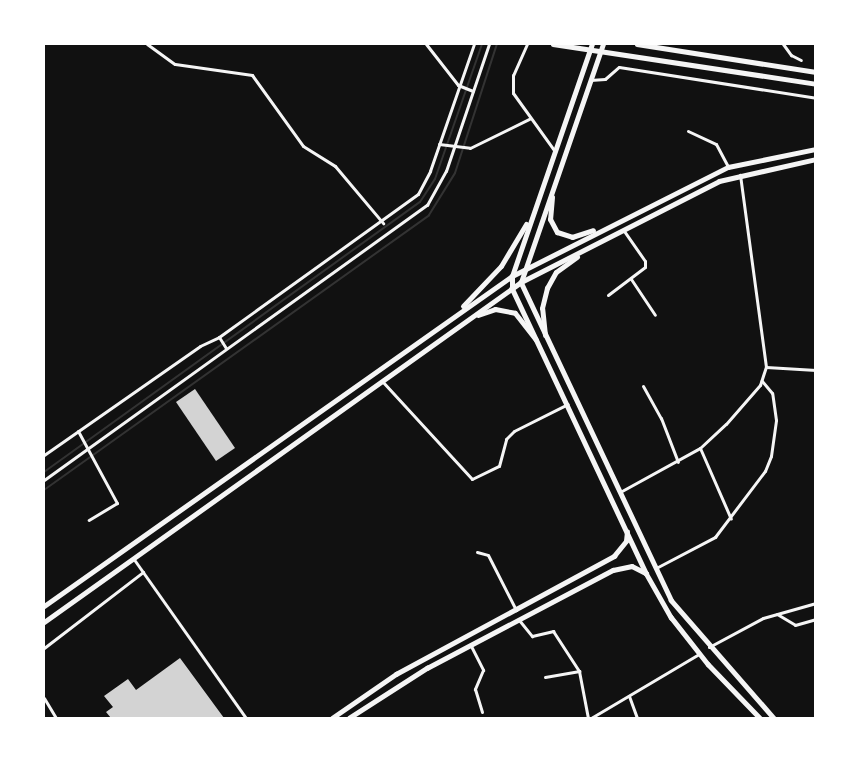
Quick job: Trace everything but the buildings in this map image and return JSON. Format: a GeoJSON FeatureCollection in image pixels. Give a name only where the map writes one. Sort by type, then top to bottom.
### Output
{"type":"FeatureCollection","features":[{"type":"Feature","properties":{"kind":"highway"},"geometry":{"type":"LineString","coordinates":[[512,288],[512,276],[532,213],[592,44]]}},
{"type":"Feature","properties":{"kind":"highway"},"geometry":{"type":"LineString","coordinates":[[521,282],[603,44]]}},
{"type":"Feature","properties":{"kind":"highway"},"geometry":{"type":"LineString","coordinates":[[44,606],[512,276],[728,167],[816,149]]}},
{"type":"Feature","properties":{"kind":"highway"},"geometry":{"type":"LineString","coordinates":[[44,622],[456,326],[521,282],[702,188],[740,174],[816,159]]}},
{"type":"Feature","properties":{"kind":"highway"},"geometry":{"type":"LineString","coordinates":[[557,175],[550,209],[557,232],[572,237],[608,226]]}},
{"type":"Feature","properties":{"kind":"highway"},"geometry":{"type":"LineString","coordinates":[[438,326],[492,277],[532,213]]}},
{"type":"Feature","properties":{"kind":"highway"},"geometry":{"type":"LineString","coordinates":[[545,336],[542,308],[551,280],[591,247]]}},
{"type":"Feature","properties":{"kind":"highway"},"geometry":{"type":"LineString","coordinates":[[456,326],[486,311],[502,309],[520,317],[536,340]]}},
{"type":"Feature","properties":{"kind":"main road"},"geometry":{"type":"LineString","coordinates":[[553,44],[816,84]]}},
{"type":"Feature","properties":{"kind":"main road"},"geometry":{"type":"LineString","coordinates":[[637,44],[816,72]]}},
{"type":"Feature","properties":{"kind":"main road"},"geometry":{"type":"LineString","coordinates":[[521,282],[655,569],[680,613],[774,718]]}},
{"type":"Feature","properties":{"kind":"main road"},"geometry":{"type":"LineString","coordinates":[[512,288],[646,573],[671,617],[699,654],[760,718]]}},
{"type":"Feature","properties":{"kind":"main road"},"geometry":{"type":"LineString","coordinates":[[332,718],[388,679],[614,556],[626,541],[627,532]]}},
{"type":"Feature","properties":{"kind":"main road"},"geometry":{"type":"LineString","coordinates":[[349,718],[387,692],[471,645],[621,568],[632,566],[646,573]]}},
{"type":"Feature","properties":{"kind":"main road"},"geometry":{"type":"LineString","coordinates":[[563,585],[568,594]]}},
{"type":"Feature","properties":{"kind":"street"},"geometry":{"type":"LineString","coordinates":[[147,44],[175,64],[252,75],[303,146],[335,166],[383,223]]}},
{"type":"Feature","properties":{"kind":"street"},"geometry":{"type":"LineString","coordinates":[[426,44],[462,87],[471,91]]}},
{"type":"Feature","properties":{"kind":"street"},"geometry":{"type":"LineString","coordinates":[[44,455],[200,346],[220,339],[383,223],[423,188],[462,87],[474,44]]}},
{"type":"Feature","properties":{"kind":"street"},"geometry":{"type":"LineString","coordinates":[[44,480],[226,347],[427,205],[454,148],[471,91],[489,44]]}},
{"type":"Feature","properties":{"kind":"street"},"geometry":{"type":"LineString","coordinates":[[527,44],[511,84],[516,101],[554,150]]}},
{"type":"Feature","properties":{"kind":"street"},"geometry":{"type":"LineString","coordinates":[[783,44],[791,55],[801,60]]}},
{"type":"Feature","properties":{"kind":"street"},"geometry":{"type":"LineString","coordinates":[[591,80],[605,79],[619,67],[816,98]]}},
{"type":"Feature","properties":{"kind":"street"},"geometry":{"type":"LineString","coordinates":[[441,144],[454,148],[471,148],[529,119]]}},
{"type":"Feature","properties":{"kind":"street"},"geometry":{"type":"LineString","coordinates":[[688,131],[716,144],[728,167]]}},
{"type":"Feature","properties":{"kind":"street"},"geometry":{"type":"LineString","coordinates":[[620,492],[678,462],[699,448],[726,424],[762,381],[766,367],[740,174]]}},
{"type":"Feature","properties":{"kind":"street"},"geometry":{"type":"LineString","coordinates":[[608,295],[645,267],[645,261],[623,230]]}},
{"type":"Feature","properties":{"kind":"street"},"geometry":{"type":"LineString","coordinates":[[631,279],[656,315]]}},
{"type":"Feature","properties":{"kind":"street"},"geometry":{"type":"LineString","coordinates":[[220,339],[226,347]]}},
{"type":"Feature","properties":{"kind":"street"},"geometry":{"type":"LineString","coordinates":[[766,367],[816,370]]}},
{"type":"Feature","properties":{"kind":"street"},"geometry":{"type":"LineString","coordinates":[[381,380],[472,479],[499,466],[506,439],[514,431],[568,404]]}},
{"type":"Feature","properties":{"kind":"street"},"geometry":{"type":"LineString","coordinates":[[655,569],[715,537],[730,519],[771,456],[775,404],[770,389],[762,381]]}},
{"type":"Feature","properties":{"kind":"street"},"geometry":{"type":"LineString","coordinates":[[643,386],[661,418],[678,462]]}},
{"type":"Feature","properties":{"kind":"street"},"geometry":{"type":"LineString","coordinates":[[78,431],[117,503],[89,520]]}},
{"type":"Feature","properties":{"kind":"street"},"geometry":{"type":"LineString","coordinates":[[699,448],[730,519]]}},
{"type":"Feature","properties":{"kind":"street"},"geometry":{"type":"LineString","coordinates":[[477,552],[488,555],[516,610]]}},
{"type":"Feature","properties":{"kind":"street"},"geometry":{"type":"LineString","coordinates":[[133,557],[246,718]]}},
{"type":"Feature","properties":{"kind":"street"},"geometry":{"type":"LineString","coordinates":[[44,648],[143,572]]}},
{"type":"Feature","properties":{"kind":"street"},"geometry":{"type":"LineString","coordinates":[[709,647],[776,614],[816,603]]}},
{"type":"Feature","properties":{"kind":"street"},"geometry":{"type":"LineString","coordinates":[[776,614],[795,625],[816,619]]}},
{"type":"Feature","properties":{"kind":"street"},"geometry":{"type":"LineString","coordinates":[[519,620],[532,636],[553,631],[579,671],[590,718],[699,654]]}},
{"type":"Feature","properties":{"kind":"street"},"geometry":{"type":"LineString","coordinates":[[471,645],[483,670],[475,689],[482,712]]}},
{"type":"Feature","properties":{"kind":"street"},"geometry":{"type":"LineString","coordinates":[[545,677],[579,671]]}},
{"type":"Feature","properties":{"kind":"street"},"geometry":{"type":"LineString","coordinates":[[629,696],[637,718]]}},
{"type":"Feature","properties":{"kind":"street"},"geometry":{"type":"LineString","coordinates":[[44,698],[56,718]]}},
{"type":"Feature","properties":{"kind":"waterway"},"geometry":{"type":"LineString","coordinates":[[44,472],[420,202],[435,179],[482,44]]}},
{"type":"Feature","properties":{"kind":"waterway"},"geometry":{"type":"LineString","coordinates":[[44,490],[429,215],[455,173],[497,44]]}}]}
